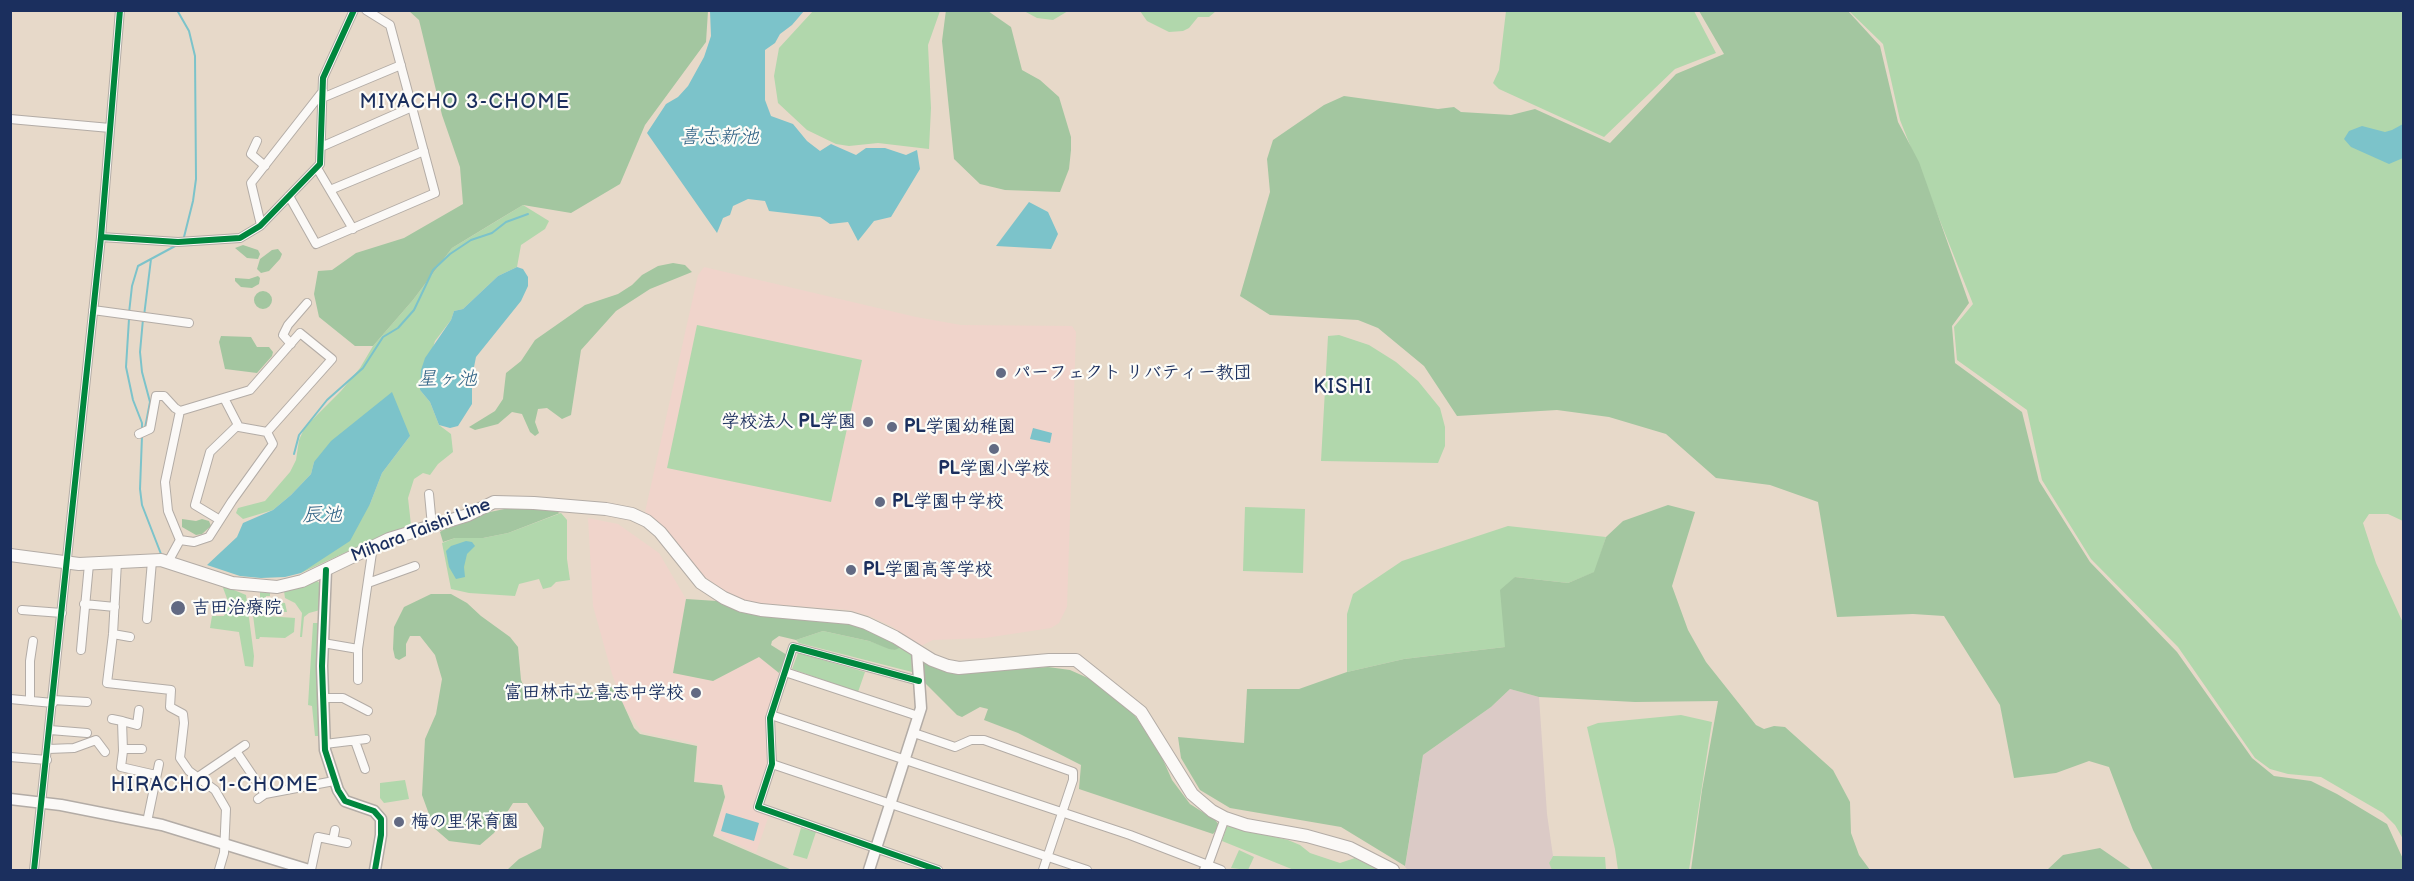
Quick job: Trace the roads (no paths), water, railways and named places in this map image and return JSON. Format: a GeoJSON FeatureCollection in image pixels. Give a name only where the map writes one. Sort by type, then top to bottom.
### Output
{"type":"FeatureCollection","features":[{"type":"Feature","properties":{"kind":"main road","name":"Mihara Taishi Line"},"geometry":{"type":"LineString","coordinates":[[10,555],[89,564],[169,559],[232,583],[265,586],[295,583],[374,546],[468,515],[494,502],[508,501],[606,509],[632,514],[647,521],[660,532],[701,583],[724,598],[742,606],[761,610],[850,618],[895,637],[940,663],[959,668],[1049,660],[1076,660],[1135,705],[1192,794],[1203,804],[1225,818],[1246,825],[1307,836],[1350,848],[1393,870]]}},
{"type":"Feature","properties":{"kind":"street"},"geometry":{"type":"LineString","coordinates":[[34,870],[101,237],[120,10]]}},
{"type":"Feature","properties":{"kind":"street"},"geometry":{"type":"LineString","coordinates":[[101,237],[177,242],[240,238],[261,225],[320,164],[322,94],[326,72],[354,10]]}},
{"type":"Feature","properties":{"kind":"street"},"geometry":{"type":"LineString","coordinates":[[289,196],[316,244],[435,193],[390,25],[366,10]]}},
{"type":"Feature","properties":{"kind":"street"},"geometry":{"type":"LineString","coordinates":[[261,225],[251,183],[322,94],[401,65]]}},
{"type":"Feature","properties":{"kind":"street"},"geometry":{"type":"LineString","coordinates":[[321,147],[412,106]]}},
{"type":"Feature","properties":{"kind":"street"},"geometry":{"type":"LineString","coordinates":[[10,119],[110,128]]}},
{"type":"Feature","properties":{"kind":"street"},"geometry":{"type":"LineString","coordinates":[[257,141],[251,154],[265,166]]}},
{"type":"Feature","properties":{"kind":"street"},"geometry":{"type":"LineString","coordinates":[[330,190],[424,151]]}},
{"type":"Feature","properties":{"kind":"street"},"geometry":{"type":"LineString","coordinates":[[317,168],[352,228]]}},
{"type":"Feature","properties":{"kind":"street"},"geometry":{"type":"LineString","coordinates":[[291,344],[283,335],[288,325],[307,303]]}},
{"type":"Feature","properties":{"kind":"street"},"geometry":{"type":"LineString","coordinates":[[93,310],[189,323]]}},
{"type":"Feature","properties":{"kind":"street"},"geometry":{"type":"LineString","coordinates":[[143,432],[156,396],[164,396],[180,411],[250,390],[300,333],[332,359],[267,432]]}},
{"type":"Feature","properties":{"kind":"street"},"geometry":{"type":"LineString","coordinates":[[224,398],[239,427],[267,432]]}},
{"type":"Feature","properties":{"kind":"street"},"geometry":{"type":"LineString","coordinates":[[180,411],[165,482],[168,511],[180,540]]}},
{"type":"Feature","properties":{"kind":"street"},"geometry":{"type":"LineString","coordinates":[[220,520],[195,505],[210,452],[238,424]]}},
{"type":"Feature","properties":{"kind":"street"},"geometry":{"type":"LineString","coordinates":[[180,540],[194,542],[209,537],[273,444],[267,432]]}},
{"type":"Feature","properties":{"kind":"street"},"geometry":{"type":"LineString","coordinates":[[429,495],[432,526]]}},
{"type":"Feature","properties":{"kind":"street"},"geometry":{"type":"LineString","coordinates":[[169,559],[180,540]]}},
{"type":"Feature","properties":{"kind":"street"},"geometry":{"type":"LineString","coordinates":[[358,680],[358,649],[374,546]]}},
{"type":"Feature","properties":{"kind":"street"},"geometry":{"type":"LineString","coordinates":[[147,619],[152,561]]}},
{"type":"Feature","properties":{"kind":"street"},"geometry":{"type":"LineString","coordinates":[[117,562],[113,634],[107,683],[171,690],[171,707],[183,714],[180,758],[189,771],[215,790],[226,809],[223,861],[219,870]]}},
{"type":"Feature","properties":{"kind":"street"},"geometry":{"type":"LineString","coordinates":[[81,650],[89,564]]}},
{"type":"Feature","properties":{"kind":"street"},"geometry":{"type":"LineString","coordinates":[[368,583],[415,566]]}},
{"type":"Feature","properties":{"kind":"street"},"geometry":{"type":"LineString","coordinates":[[326,570],[323,643],[325,744],[334,781],[345,801],[374,811],[381,819],[381,835],[375,870]]}},
{"type":"Feature","properties":{"kind":"street"},"geometry":{"type":"LineString","coordinates":[[84,604],[115,607]]}},
{"type":"Feature","properties":{"kind":"street"},"geometry":{"type":"LineString","coordinates":[[22,610],[62,613]]}},
{"type":"Feature","properties":{"kind":"street"},"geometry":{"type":"LineString","coordinates":[[113,634],[130,637]]}},
{"type":"Feature","properties":{"kind":"street"},"geometry":{"type":"LineString","coordinates":[[30,701],[30,661],[33,640]]}},
{"type":"Feature","properties":{"kind":"street"},"geometry":{"type":"LineString","coordinates":[[323,643],[358,649]]}},
{"type":"Feature","properties":{"kind":"street"},"geometry":{"type":"LineString","coordinates":[[919,681],[793,647],[771,716],[772,764],[758,807],[938,870]]}},
{"type":"Feature","properties":{"kind":"street"},"geometry":{"type":"LineString","coordinates":[[869,870],[921,708],[917,651]]}},
{"type":"Feature","properties":{"kind":"street"},"geometry":{"type":"LineString","coordinates":[[785,672],[918,716]]}},
{"type":"Feature","properties":{"kind":"street"},"geometry":{"type":"LineString","coordinates":[[323,698],[343,698],[368,711]]}},
{"type":"Feature","properties":{"kind":"street"},"geometry":{"type":"LineString","coordinates":[[10,699],[87,702]]}},
{"type":"Feature","properties":{"kind":"street"},"geometry":{"type":"LineString","coordinates":[[112,719],[137,725],[139,710]]}},
{"type":"Feature","properties":{"kind":"street"},"geometry":{"type":"LineString","coordinates":[[771,716],[1062,813],[1206,868],[1221,870]]}},
{"type":"Feature","properties":{"kind":"street"},"geometry":{"type":"LineString","coordinates":[[122,721],[121,767],[156,776]]}},
{"type":"Feature","properties":{"kind":"street"},"geometry":{"type":"LineString","coordinates":[[50,730],[87,733]]}},
{"type":"Feature","properties":{"kind":"street"},"geometry":{"type":"LineString","coordinates":[[914,733],[955,747],[971,740],[984,740],[1070,769],[1073,772],[1073,780],[1043,870]]}},
{"type":"Feature","properties":{"kind":"street"},"geometry":{"type":"LineString","coordinates":[[325,744],[366,739]]}},
{"type":"Feature","properties":{"kind":"street"},"geometry":{"type":"LineString","coordinates":[[48,749],[74,748],[96,740],[105,752]]}},
{"type":"Feature","properties":{"kind":"street"},"geometry":{"type":"LineString","coordinates":[[355,741],[365,769]]}},
{"type":"Feature","properties":{"kind":"street"},"geometry":{"type":"LineString","coordinates":[[198,777],[245,745]]}},
{"type":"Feature","properties":{"kind":"street"},"geometry":{"type":"LineString","coordinates":[[123,751],[142,749]]}},
{"type":"Feature","properties":{"kind":"street"},"geometry":{"type":"LineString","coordinates":[[236,750],[261,797],[334,781]]}},
{"type":"Feature","properties":{"kind":"street"},"geometry":{"type":"LineString","coordinates":[[10,757],[47,760]]}},
{"type":"Feature","properties":{"kind":"street"},"geometry":{"type":"LineString","coordinates":[[147,822],[159,764]]}},
{"type":"Feature","properties":{"kind":"street"},"geometry":{"type":"LineString","coordinates":[[772,764],[1087,870]]}},
{"type":"Feature","properties":{"kind":"street"},"geometry":{"type":"LineString","coordinates":[[10,798],[147,822],[310,870],[318,837],[347,843]]}},
{"type":"Feature","properties":{"kind":"street"},"geometry":{"type":"LineString","coordinates":[[1206,868],[1225,818]]}},
{"type":"Feature","properties":{"kind":"street"},"geometry":{"type":"LineString","coordinates":[[333,840],[334,830]]}},
{"type":"Feature","properties":{"kind":"water","name":"喜志新池"},"geometry":{"type":"Polygon","coordinates":[[[710,11],[804,11],[792,25],[780,34],[775,43],[765,50],[765,100],[771,116],[793,124],[807,141],[820,151],[831,144],[856,155],[866,148],[885,148],[906,155],[917,150],[920,169],[891,217],[874,221],[858,241],[848,222],[830,224],[820,217],[769,211],[765,201],[748,199],[733,206],[730,215],[723,218],[717,233],[647,133],[666,104],[678,97],[688,86],[704,57],[711,36],[710,11]]]}},
{"type":"Feature","properties":{"kind":"water"},"geometry":{"type":"Polygon","coordinates":[[[2403,124],[2403,158],[2389,164],[2351,147],[2344,139],[2349,131],[2362,126],[2385,132],[2403,124]]]}},
{"type":"Feature","properties":{"kind":"water"},"geometry":{"type":"Polygon","coordinates":[[[1029,202],[1048,212],[1058,234],[1051,249],[996,246],[1029,202]]]}},
{"type":"Feature","properties":{"kind":"water","name":"星ヶ池"},"geometry":{"type":"Polygon","coordinates":[[[517,267],[523,269],[528,277],[528,286],[521,301],[476,357],[472,377],[472,404],[458,426],[450,428],[439,425],[430,402],[420,390],[421,370],[425,358],[451,320],[454,311],[463,309],[498,276],[517,267]]]}},
{"type":"Feature","properties":{"kind":"water","name":"辰池"},"geometry":{"type":"Polygon","coordinates":[[[392,392],[410,436],[382,473],[370,504],[350,541],[301,573],[285,577],[240,576],[207,565],[237,537],[243,523],[273,510],[291,495],[311,474],[314,462],[331,441],[392,392]]]}},
{"type":"Feature","properties":{"kind":"water"},"geometry":{"type":"Polygon","coordinates":[[[1033,428],[1052,433],[1050,443],[1030,439],[1033,428]]]}},
{"type":"Feature","properties":{"kind":"water"},"geometry":{"type":"Polygon","coordinates":[[[466,541],[472,542],[475,546],[467,554],[464,567],[465,577],[456,579],[449,567],[446,551],[451,546],[466,541]]]}},
{"type":"Feature","properties":{"kind":"water"},"geometry":{"type":"Polygon","coordinates":[[[726,813],[759,823],[754,841],[721,831],[726,813]]]}},
{"type":"Feature","properties":{"kind":"waterway"},"geometry":{"type":"LineString","coordinates":[[177,10],[189,31],[195,56],[196,179],[184,237]]}},
{"type":"Feature","properties":{"kind":"waterway"},"geometry":{"type":"LineString","coordinates":[[294,454],[299,435],[327,400],[363,368],[383,337],[398,328],[414,310],[433,270],[450,254],[471,240],[492,233],[506,222],[528,214]]}},
{"type":"Feature","properties":{"kind":"waterway"},"geometry":{"type":"LineString","coordinates":[[129,313],[132,286],[138,266],[177,245]]}},
{"type":"Feature","properties":{"kind":"waterway"},"geometry":{"type":"LineString","coordinates":[[144,316],[151,259]]}},
{"type":"Feature","properties":{"kind":"waterway"},"geometry":{"type":"LineString","coordinates":[[129,319],[126,367],[133,400],[142,423],[142,431]]}},
{"type":"Feature","properties":{"kind":"waterway"},"geometry":{"type":"LineString","coordinates":[[143,319],[140,352],[142,372],[150,402],[145,428]]}},
{"type":"Feature","properties":{"kind":"waterway"},"geometry":{"type":"LineString","coordinates":[[142,436],[140,489],[142,505],[161,554]]}},
{"type":"Feature","properties":{"kind":"place","name":"パーフェクト リバティー教団"},"geometry":{"type":"Point","coordinates":[1001,373]}},
{"type":"Feature","properties":{"kind":"place","name":"学校法人 PL学園"},"geometry":{"type":"Point","coordinates":[868,422]}},
{"type":"Feature","properties":{"kind":"place","name":"PL学園幼稚園"},"geometry":{"type":"Point","coordinates":[892,427]}},
{"type":"Feature","properties":{"kind":"place","name":"PL学園小学校"},"geometry":{"type":"Point","coordinates":[994,449]}},
{"type":"Feature","properties":{"kind":"place","name":"PL学園中学校"},"geometry":{"type":"Point","coordinates":[880,502]}},
{"type":"Feature","properties":{"kind":"place","name":"PL学園高等学校"},"geometry":{"type":"Point","coordinates":[851,570]}},
{"type":"Feature","properties":{"kind":"place","name":"吉田治療院"},"geometry":{"type":"Point","coordinates":[178,608]}},
{"type":"Feature","properties":{"kind":"place","name":"富田林市立喜志中学校"},"geometry":{"type":"Point","coordinates":[696,693]}},
{"type":"Feature","properties":{"kind":"place","name":"梅の里保育園"},"geometry":{"type":"Point","coordinates":[399,822]}},
{"type":"Feature","properties":{"kind":"district","name":"MIYACHO 3-CHOME"},"geometry":{"type":"Point","coordinates":[465,103]}},
{"type":"Feature","properties":{"kind":"district","name":"KISHI"},"geometry":{"type":"Point","coordinates":[1343,388]}},
{"type":"Feature","properties":{"kind":"district","name":"HIRACHO 1-CHOME"},"geometry":{"type":"Point","coordinates":[215,786]}}]}
